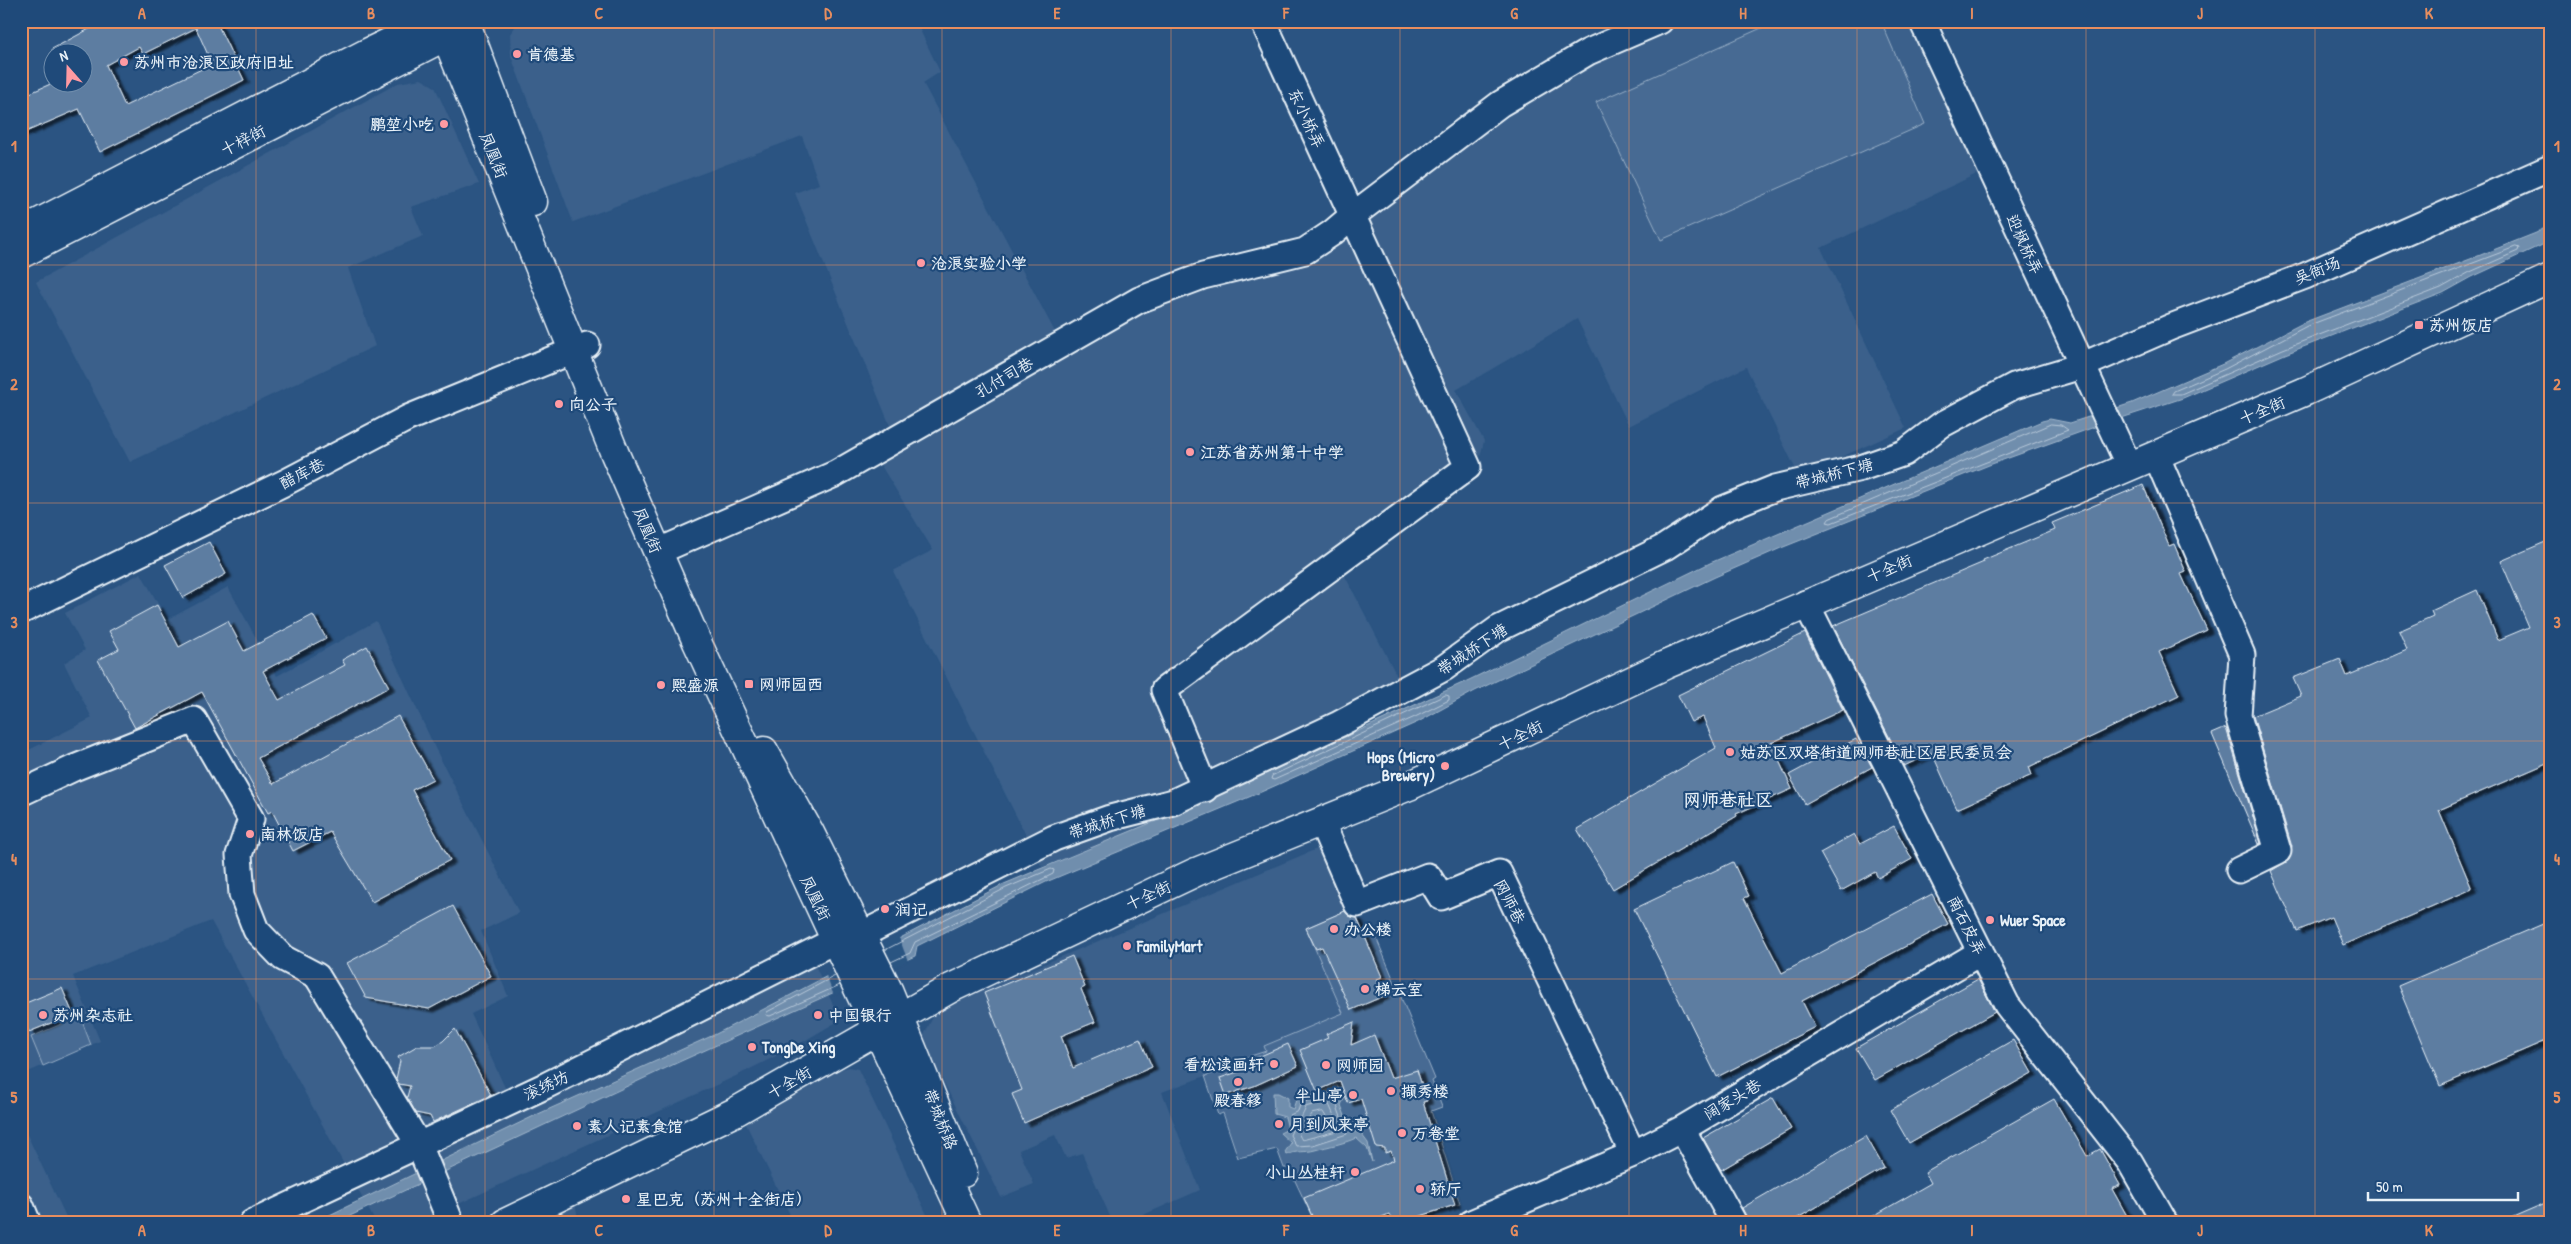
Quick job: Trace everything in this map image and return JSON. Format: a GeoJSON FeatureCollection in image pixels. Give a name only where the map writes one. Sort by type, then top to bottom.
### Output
{"type":"FeatureCollection","features":[{"type":"Feature","properties":{"kind":"main road","name":"十梓街"},"geometry":{"type":"LineString","coordinates":[[21,232],[367,53],[449,24]]}},
{"type":"Feature","properties":{"kind":"main road","name":"十梓街"},"geometry":{"type":"LineString","coordinates":[[21,254],[449,24]]}},
{"type":"Feature","properties":{"kind":"main road","name":"凤凰街"},"geometry":{"type":"LineString","coordinates":[[449,24],[742,742],[848,937],[876,996],[900,1016]]}},
{"type":"Feature","properties":{"kind":"main road","name":"十全街"},"geometry":{"type":"LineString","coordinates":[[505,1223],[735,1112],[951,988],[1196,872],[1322,823],[1466,760],[1665,666],[2372,361],[2550,278]]}},
{"type":"Feature","properties":{"kind":"main road","name":"凤凰街"},"geometry":{"type":"LineString","coordinates":[[876,996],[876,1030]]}},
{"type":"Feature","properties":{"kind":"main road","name":"带城桥路"},"geometry":{"type":"LineString","coordinates":[[900,1016],[983,1223]]}},
{"type":"Feature","properties":{"kind":"main road","name":"带城桥路"},"geometry":{"type":"LineString","coordinates":[[876,1030],[967,1223]]}},
{"type":"Feature","properties":{"kind":"street","name":"东小桥弄"},"geometry":{"type":"LineString","coordinates":[[1205,789],[1164,690],[1468,468],[1263,21]]}},
{"type":"Feature","properties":{"kind":"street","name":"孔付司巷"},"geometry":{"type":"LineString","coordinates":[[664,549],[835,474],[1139,300],[1203,276],[1306,251],[1332,234],[1352,216],[1500,104],[1588,52],[1660,21]]}},
{"type":"Feature","properties":{"kind":"street","name":"迎枫桥弄"},"geometry":{"type":"LineString","coordinates":[[1922,21],[2129,466]]}},
{"type":"Feature","properties":{"kind":"street","name":"吴衙场"},"geometry":{"type":"LineString","coordinates":[[2081,366],[2171,327],[2305,276],[2395,238],[2550,168]]}},
{"type":"Feature","properties":{"kind":"street","name":"醋库巷"},"geometry":{"type":"LineString","coordinates":[[21,611],[286,482],[408,418],[580,348]]}},
{"type":"Feature","properties":{"kind":"street","name":"带城桥下塘"},"geometry":{"type":"LineString","coordinates":[[848,937],[1054,838],[1110,818],[1174,802],[1339,724],[1444,668],[1498,629],[1665,547],[1723,509],[1775,488],[1861,468],[1904,453],[1941,425],[2014,386],[2081,366]]}},
{"type":"Feature","properties":{"kind":"street"},"geometry":{"type":"LineString","coordinates":[[2156,455],[2242,655],[2238,716],[2278,852],[2239,870]]}},
{"type":"Feature","properties":{"kind":"street","name":"南石皮弄"},"geometry":{"type":"LineString","coordinates":[[1806,604],[2007,1005],[2130,1162],[2165,1223]]}},
{"type":"Feature","properties":{"kind":"street"},"geometry":{"type":"LineString","coordinates":[[21,793],[74,768],[194,720],[251,819],[240,856],[242,894],[256,930],[283,958],[317,976],[420,1148],[451,1223]]}},
{"type":"Feature","properties":{"kind":"street","name":"网师巷"},"geometry":{"type":"LineString","coordinates":[[1322,823],[1357,904],[1428,876],[1440,897],[1498,873],[1633,1154]]}},
{"type":"Feature","properties":{"kind":"street","name":"滚绣坊"},"geometry":{"type":"LineString","coordinates":[[252,1223],[420,1148],[848,937]]}},
{"type":"Feature","properties":{"kind":"street","name":"阔家头巷"},"geometry":{"type":"LineString","coordinates":[[1473,1222],[1633,1154],[1682,1129],[1980,952]]}},
{"type":"Feature","properties":{"kind":"street"},"geometry":{"type":"LineString","coordinates":[[1682,1129],[1734,1223]]}},
{"type":"Feature","properties":{"kind":"street"},"geometry":{"type":"LineString","coordinates":[[21,1206],[28,1223]]}},
{"type":"Feature","properties":{"kind":"shaded area","name":"沧浪实验小学"},"geometry":{"type":"Polygon","coordinates":[[[519,21],[933,21],[919,28],[940,72],[923,83],[1055,332],[893,433],[795,193],[819,184],[802,136],[573,222],[511,56],[510,34],[519,21]]]}},
{"type":"Feature","properties":{"kind":"shaded area","name":"江苏省苏州第十中学"},"geometry":{"type":"Polygon","coordinates":[[[1684,21],[1922,21],[1985,170],[1821,248],[1906,428],[1799,476],[1746,367],[1629,426],[1577,319],[1456,390],[1484,441],[1477,469],[1334,555],[1409,699],[1230,790],[1167,818],[1042,867],[893,571],[933,550],[880,464],[1172,289],[1339,241],[1559,79],[1684,21]]]}},
{"type":"Feature","properties":{"kind":"shaded area"},"geometry":{"type":"Polygon","coordinates":[[[1777,21],[1881,21],[1925,124],[1661,240],[1596,102],[1777,21]]]}},
{"type":"Feature","properties":{"kind":"shaded area"},"geometry":{"type":"Polygon","coordinates":[[[421,79],[435,87],[479,184],[411,207],[423,236],[348,268],[375,346],[130,462],[36,282],[398,83],[421,79]]]}},
{"type":"Feature","properties":{"kind":"shaded area","name":"南林饭店"},"geometry":{"type":"Polygon","coordinates":[[[141,573],[167,620],[228,587],[277,676],[376,621],[435,748],[519,913],[481,931],[508,996],[471,1014],[507,1092],[813,961],[840,1020],[794,1047],[736,1076],[417,1223],[376,1223],[211,921],[73,976],[100,1041],[21,1075],[21,754],[92,718],[64,663],[85,650],[65,613],[141,573]]]}},
{"type":"Feature","properties":{"kind":"shaded area"},"geometry":{"type":"Polygon","coordinates":[[[1326,845],[1352,908],[1306,928],[1343,1013],[1264,1046],[1266,1051],[1223,1065],[1224,1069],[1162,1092],[1200,1190],[1125,1223],[1113,1223],[1082,1153],[1066,1158],[1055,1135],[1019,1150],[1034,1184],[1001,1197],[922,1039],[937,1009],[1326,845]]]}},
{"type":"Feature","properties":{"kind":"shaded area","name":"网师园"},"geometry":{"type":"Polygon","coordinates":[[[1352,908],[1364,934],[1373,930],[1435,1079],[1432,1081],[1442,1107],[1431,1111],[1460,1204],[1399,1223],[1315,1223],[1289,1168],[1284,1168],[1277,1149],[1238,1158],[1223,1113],[1218,1115],[1205,1076],[1224,1070],[1223,1065],[1266,1051],[1264,1046],[1343,1013],[1306,928],[1352,908]]]}},
{"type":"Feature","properties":{"kind":"shaded area"},"geometry":{"type":"Polygon","coordinates":[[[80,1016],[91,1045],[43,1066],[31,1037],[80,1016]]]}},
{"type":"Feature","properties":{"kind":"shaded area"},"geometry":{"type":"Polygon","coordinates":[[[849,1067],[858,1069],[931,1223],[794,1223],[745,1122],[839,1070],[849,1067]]]}},
{"type":"Feature","properties":{"kind":"shaded area"},"geometry":{"type":"Polygon","coordinates":[[[21,1122],[69,1223],[21,1223],[21,1122]]]}},
{"type":"Feature","properties":{"kind":"shaded area"},"geometry":{"type":"Polygon","coordinates":[[[575,1203],[579,1223],[535,1223],[575,1203]]]}},
{"type":"Feature","properties":{"kind":"water"},"geometry":{"type":"Polygon","coordinates":[[[2550,225],[2550,241],[2472,277],[2443,293],[2285,354],[2183,398],[2103,424],[1989,465],[1781,548],[1715,577],[1475,691],[1418,722],[1261,792],[1046,882],[917,946],[915,956],[681,1061],[335,1223],[313,1223],[536,1115],[716,1034],[1004,884],[1230,790],[1469,680],[1710,563],[2042,421],[2050,419],[2070,423],[2132,403],[2223,364],[2305,322],[2473,258],[2536,233],[2550,225]]]}},
{"type":"Feature","properties":{"kind":"water"},"geometry":{"type":"Polygon","coordinates":[[[1337,1085],[1340,1094],[1345,1097],[1341,1105],[1349,1127],[1355,1132],[1359,1131],[1368,1143],[1372,1162],[1367,1148],[1356,1138],[1315,1150],[1287,1155],[1285,1152],[1291,1143],[1280,1133],[1288,1129],[1285,1117],[1274,1114],[1273,1093],[1278,1093],[1288,1098],[1288,1107],[1293,1109],[1297,1097],[1320,1093],[1337,1085]]]}},
{"type":"Feature","properties":{"kind":"pier"},"geometry":{"type":"Polygon","coordinates":[[[898,935],[908,961],[834,996],[825,973],[898,935]]]}},
{"type":"Feature","properties":{"kind":"building"},"geometry":{"type":"Polygon","coordinates":[[[104,21],[216,21],[244,80],[100,152],[79,109],[21,134],[21,97],[42,88],[42,92],[92,92],[92,42],[65,42],[104,21]],[[196,28],[143,54],[139,47],[106,65],[125,106],[212,64],[196,28]]]}},
{"type":"Feature","properties":{"kind":"building"},"geometry":{"type":"Polygon","coordinates":[[[2143,485],[2169,546],[2174,544],[2186,572],[2181,574],[2207,630],[2159,652],[2179,695],[2029,767],[2032,775],[1957,809],[1932,753],[1904,766],[1833,626],[2055,530],[2052,523],[2143,485]]]}},
{"type":"Feature","properties":{"kind":"building"},"geometry":{"type":"Polygon","coordinates":[[[2550,540],[2550,762],[2439,810],[2472,889],[2343,945],[2331,917],[2297,931],[2271,871],[2289,860],[2292,847],[2253,716],[2301,696],[2293,678],[2340,659],[2347,676],[2407,650],[2399,631],[2433,616],[2431,611],[2477,590],[2498,640],[2529,627],[2501,561],[2550,540]]]}},
{"type":"Feature","properties":{"kind":"building"},"geometry":{"type":"Polygon","coordinates":[[[209,542],[226,574],[183,598],[165,565],[209,542]]]}},
{"type":"Feature","properties":{"kind":"building"},"geometry":{"type":"Polygon","coordinates":[[[157,605],[179,647],[228,621],[244,651],[313,615],[326,638],[263,671],[279,700],[345,665],[342,660],[367,646],[389,687],[258,758],[273,784],[398,716],[433,779],[412,790],[450,860],[372,902],[330,832],[293,851],[272,811],[268,813],[202,692],[135,728],[98,660],[119,649],[109,631],[157,605]]]}},
{"type":"Feature","properties":{"kind":"building"},"geometry":{"type":"Polygon","coordinates":[[[1805,633],[1843,710],[1771,743],[1792,789],[1736,814],[1737,816],[1613,889],[1577,829],[1716,748],[1703,717],[1691,722],[1678,695],[1805,633]]]}},
{"type":"Feature","properties":{"kind":"building"},"geometry":{"type":"Polygon","coordinates":[[[2226,728],[2261,843],[2259,844],[2212,734],[2226,728]]]}},
{"type":"Feature","properties":{"kind":"building"},"geometry":{"type":"Polygon","coordinates":[[[1856,739],[1872,767],[1805,804],[1789,775],[1856,739]]]}},
{"type":"Feature","properties":{"kind":"building"},"geometry":{"type":"Polygon","coordinates":[[[1894,826],[1912,859],[1878,878],[1875,872],[1841,891],[1820,853],[1854,834],[1860,844],[1894,826]]]}},
{"type":"Feature","properties":{"kind":"building"},"geometry":{"type":"Polygon","coordinates":[[[1733,862],[1749,896],[1744,898],[1782,973],[1932,894],[1948,924],[1802,1001],[1815,1027],[1717,1077],[1634,909],[1733,862]]]}},
{"type":"Feature","properties":{"kind":"building"},"geometry":{"type":"Polygon","coordinates":[[[453,906],[491,976],[429,1009],[366,998],[347,963],[453,906]]]}},
{"type":"Feature","properties":{"kind":"building"},"geometry":{"type":"Polygon","coordinates":[[[1345,911],[1349,916],[1357,918],[1382,977],[1377,979],[1384,996],[1351,1010],[1322,947],[1316,949],[1306,928],[1345,911]]]}},
{"type":"Feature","properties":{"kind":"building"},"geometry":{"type":"Polygon","coordinates":[[[2550,921],[2550,1039],[2440,1086],[2398,986],[2550,921]]]}},
{"type":"Feature","properties":{"kind":"building"},"geometry":{"type":"Polygon","coordinates":[[[1072,956],[1085,987],[1081,989],[1095,1022],[1061,1036],[1073,1068],[1140,1039],[1152,1067],[1024,1123],[1012,1094],[1022,1090],[984,993],[1072,956]]]}},
{"type":"Feature","properties":{"kind":"building"},"geometry":{"type":"Polygon","coordinates":[[[1978,979],[1995,1012],[1875,1080],[1856,1048],[1978,979]]]}},
{"type":"Feature","properties":{"kind":"building"},"geometry":{"type":"Polygon","coordinates":[[[62,988],[73,1014],[29,1032],[21,1013],[21,1005],[62,988]]]}},
{"type":"Feature","properties":{"kind":"building"},"geometry":{"type":"Polygon","coordinates":[[[1354,1022],[1351,1045],[1374,1035],[1391,1078],[1417,1070],[1427,1101],[1423,1102],[1455,1205],[1399,1223],[1393,1223],[1389,1214],[1368,1223],[1315,1223],[1304,1198],[1394,1160],[1391,1151],[1385,1153],[1385,1148],[1376,1147],[1361,1099],[1348,1103],[1340,1081],[1317,1091],[1300,1050],[1328,1038],[1326,1034],[1354,1022]]]}},
{"type":"Feature","properties":{"kind":"building"},"geometry":{"type":"Polygon","coordinates":[[[455,1029],[491,1095],[433,1122],[430,1116],[416,1113],[407,1097],[410,1086],[399,1084],[396,1079],[400,1061],[398,1057],[417,1046],[435,1046],[455,1029]]]}},
{"type":"Feature","properties":{"kind":"building"},"geometry":{"type":"Polygon","coordinates":[[[2013,1040],[2032,1073],[1909,1143],[1890,1110],[2013,1040]]]}},
{"type":"Feature","properties":{"kind":"building"},"geometry":{"type":"Polygon","coordinates":[[[1288,1044],[1298,1066],[1254,1086],[1226,1095],[1220,1078],[1252,1067],[1249,1061],[1288,1044]]]}},
{"type":"Feature","properties":{"kind":"building"},"geometry":{"type":"Polygon","coordinates":[[[1773,1098],[1791,1129],[1721,1170],[1703,1138],[1773,1098]]]}},
{"type":"Feature","properties":{"kind":"building"},"geometry":{"type":"Polygon","coordinates":[[[2054,1099],[2087,1156],[2100,1149],[2120,1185],[2112,1189],[2131,1223],[1861,1223],[1931,1183],[1925,1172],[2054,1099]]]}},
{"type":"Feature","properties":{"kind":"building"},"geometry":{"type":"Polygon","coordinates":[[[1866,1136],[1884,1168],[1789,1223],[1748,1223],[1742,1208],[1866,1136]]]}},
{"type":"Feature","properties":{"kind":"building"},"geometry":{"type":"Polygon","coordinates":[[[2550,1201],[2550,1223],[2499,1223],[2550,1201]]]}},
{"type":"Feature","properties":{"kind":"place","name":"肯德基"},"geometry":{"type":"Point","coordinates":[517,54]}},
{"type":"Feature","properties":{"kind":"place","name":"苏州市沧浪区政府旧址"},"geometry":{"type":"Point","coordinates":[124,62]}},
{"type":"Feature","properties":{"kind":"place","name":"鹏堃小吃"},"geometry":{"type":"Point","coordinates":[444,124]}},
{"type":"Feature","properties":{"kind":"place","name":"沧浪实验小学"},"geometry":{"type":"Point","coordinates":[921,263]}},
{"type":"Feature","properties":{"kind":"place","name":"苏州饭店"},"geometry":{"type":"Point","coordinates":[2419,325]}},
{"type":"Feature","properties":{"kind":"place","name":"向公子"},"geometry":{"type":"Point","coordinates":[559,404]}},
{"type":"Feature","properties":{"kind":"place","name":"江苏省苏州第十中学"},"geometry":{"type":"Point","coordinates":[1190,452]}},
{"type":"Feature","properties":{"kind":"place","name":"网师园西"},"geometry":{"type":"Point","coordinates":[749,684]}},
{"type":"Feature","properties":{"kind":"place","name":"熙盛源"},"geometry":{"type":"Point","coordinates":[661,685]}},
{"type":"Feature","properties":{"kind":"place","name":"姑苏区双塔街道网师巷社区居民委员会"},"geometry":{"type":"Point","coordinates":[1730,752]}},
{"type":"Feature","properties":{"kind":"place","name":"Hops (Micro Brewery)"},"geometry":{"type":"Point","coordinates":[1445,766]}},
{"type":"Feature","properties":{"kind":"place","name":"南林饭店"},"geometry":{"type":"Point","coordinates":[250,834]}},
{"type":"Feature","properties":{"kind":"place","name":"润记"},"geometry":{"type":"Point","coordinates":[885,909]}},
{"type":"Feature","properties":{"kind":"place","name":"Wuer Space"},"geometry":{"type":"Point","coordinates":[1990,920]}},
{"type":"Feature","properties":{"kind":"place","name":"办公楼"},"geometry":{"type":"Point","coordinates":[1334,929]}},
{"type":"Feature","properties":{"kind":"place","name":"FamilyMart"},"geometry":{"type":"Point","coordinates":[1127,946]}},
{"type":"Feature","properties":{"kind":"place","name":"梯云室"},"geometry":{"type":"Point","coordinates":[1365,989]}},
{"type":"Feature","properties":{"kind":"place","name":"苏州杂志社"},"geometry":{"type":"Point","coordinates":[43,1015]}},
{"type":"Feature","properties":{"kind":"place","name":"中国银行"},"geometry":{"type":"Point","coordinates":[818,1015]}},
{"type":"Feature","properties":{"kind":"place","name":"TongDe Xing"},"geometry":{"type":"Point","coordinates":[752,1047]}},
{"type":"Feature","properties":{"kind":"place","name":"看松读画轩"},"geometry":{"type":"Point","coordinates":[1274,1064]}},
{"type":"Feature","properties":{"kind":"place","name":"网师园"},"geometry":{"type":"Point","coordinates":[1326,1065]}},
{"type":"Feature","properties":{"kind":"place","name":"殿春簃"},"geometry":{"type":"Point","coordinates":[1238,1082]}},
{"type":"Feature","properties":{"kind":"place","name":"撷秀楼"},"geometry":{"type":"Point","coordinates":[1391,1091]}},
{"type":"Feature","properties":{"kind":"place","name":"半山亭"},"geometry":{"type":"Point","coordinates":[1353,1095]}},
{"type":"Feature","properties":{"kind":"place","name":"月到风来亭"},"geometry":{"type":"Point","coordinates":[1279,1124]}},
{"type":"Feature","properties":{"kind":"place","name":"素人记素食馆"},"geometry":{"type":"Point","coordinates":[577,1126]}},
{"type":"Feature","properties":{"kind":"place","name":"万卷堂"},"geometry":{"type":"Point","coordinates":[1402,1133]}},
{"type":"Feature","properties":{"kind":"place","name":"小山丛桂轩"},"geometry":{"type":"Point","coordinates":[1355,1172]}},
{"type":"Feature","properties":{"kind":"place","name":"轿厅"},"geometry":{"type":"Point","coordinates":[1420,1189]}},
{"type":"Feature","properties":{"kind":"place","name":"星巴克（苏州十全街店）"},"geometry":{"type":"Point","coordinates":[626,1199]}},
{"type":"Feature","properties":{"kind":"district","name":"网师巷社区"},"geometry":{"type":"Point","coordinates":[1728,800]}}]}
